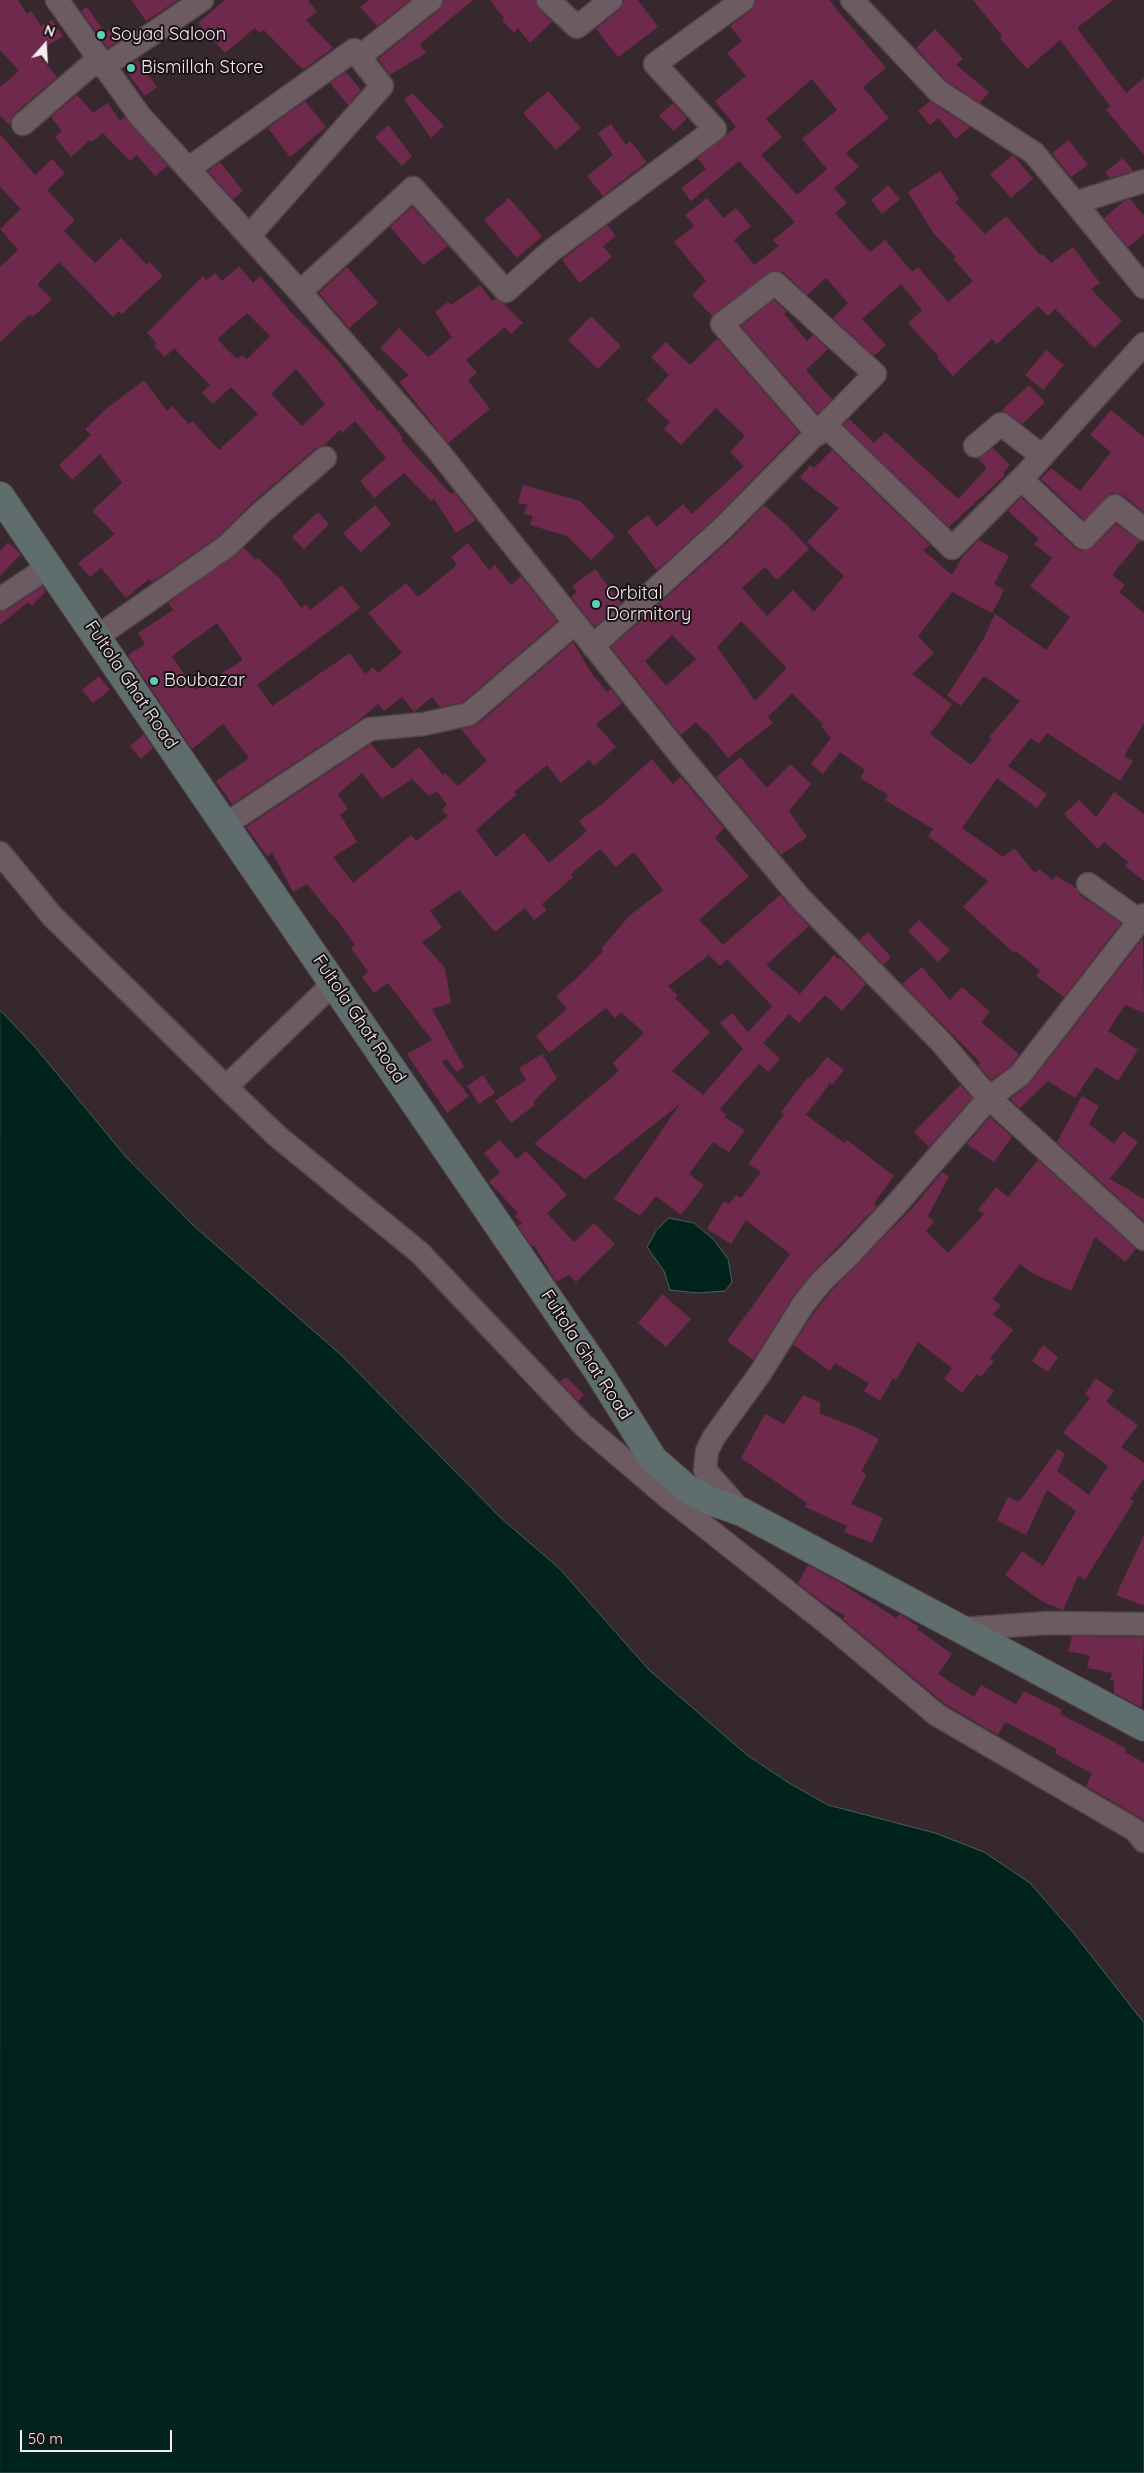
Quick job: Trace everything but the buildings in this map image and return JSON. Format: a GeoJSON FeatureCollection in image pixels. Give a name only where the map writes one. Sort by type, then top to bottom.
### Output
{"type":"FeatureCollection","features":[{"type":"Feature","properties":{"kind":"street"},"geometry":{"type":"LineString","coordinates":[[57,0],[140,116],[300,292],[435,447],[681,756],[801,899],[941,1042],[989,1098],[1144,1239]]}},
{"type":"Feature","properties":{"kind":"street"},"geometry":{"type":"LineString","coordinates":[[23,124],[101,63],[202,0]]}},
{"type":"Feature","properties":{"kind":"street"},"geometry":{"type":"LineString","coordinates":[[359,56],[431,0]]}},
{"type":"Feature","properties":{"kind":"street"},"geometry":{"type":"LineString","coordinates":[[548,0],[577,27],[611,0]]}},
{"type":"Feature","properties":{"kind":"street"},"geometry":{"type":"LineString","coordinates":[[300,292],[413,188],[506,291],[551,251],[715,129],[655,64],[744,0]]}},
{"type":"Feature","properties":{"kind":"street"},"geometry":{"type":"LineString","coordinates":[[852,0],[938,91],[1034,153],[1144,287]]}},
{"type":"Feature","properties":{"kind":"street"},"geometry":{"type":"LineString","coordinates":[[188,169],[354,50],[382,86],[249,236]]}},
{"type":"Feature","properties":{"kind":"street"},"geometry":{"type":"LineString","coordinates":[[1075,203],[1144,181]]}},
{"type":"Feature","properties":{"kind":"street"},"geometry":{"type":"LineString","coordinates":[[593,646],[724,527],[821,429],[876,374],[776,283],[722,324],[821,429],[952,548],[1021,479],[1144,344]]}},
{"type":"Feature","properties":{"kind":"street"},"geometry":{"type":"LineString","coordinates":[[975,446],[1001,424],[1042,456]]}},
{"type":"Feature","properties":{"kind":"street"},"geometry":{"type":"LineString","coordinates":[[98,636],[227,546],[261,512],[325,458]]}},
{"type":"Feature","properties":{"kind":"street"},"geometry":{"type":"LineString","coordinates":[[1021,479],[1084,538],[1115,506],[1144,529]]}},
{"type":"Feature","properties":{"kind":"street","name":"Fultola Ghat Road"},"geometry":{"type":"LineString","coordinates":[[0,496],[98,636],[598,1371],[653,1460],[686,1488],[708,1500],[742,1512],[1144,1727]]}},
{"type":"Feature","properties":{"kind":"street"},"geometry":{"type":"LineString","coordinates":[[0,599],[50,566]]}},
{"type":"Feature","properties":{"kind":"street"},"geometry":{"type":"LineString","coordinates":[[226,824],[370,729],[424,724],[469,714],[575,623]]}},
{"type":"Feature","properties":{"kind":"street"},"geometry":{"type":"LineString","coordinates":[[0,853],[53,917],[226,1087],[277,1136],[420,1253],[583,1425],[669,1498],[937,1715],[1135,1830],[1144,1841]]}},
{"type":"Feature","properties":{"kind":"street"},"geometry":{"type":"LineString","coordinates":[[742,1512],[705,1470],[707,1451],[714,1437],[759,1375],[804,1303],[822,1281],[894,1207],[989,1098],[1020,1075],[1142,918],[1088,884]]}},
{"type":"Feature","properties":{"kind":"street"},"geometry":{"type":"LineString","coordinates":[[226,1087],[334,982]]}},
{"type":"Feature","properties":{"kind":"street"},"geometry":{"type":"LineString","coordinates":[[962,1629],[1047,1623],[1144,1624]]}},
{"type":"Feature","properties":{"kind":"shaded area"},"geometry":{"type":"Polygon","coordinates":[[[0,1010],[35,1047],[126,1157],[194,1226],[340,1354],[501,1518],[560,1569],[649,1670],[747,1755],[789,1783],[828,1805],[935,1833],[984,1852],[1030,1883],[1072,1931],[1144,2023],[1144,2473],[0,2473],[0,1010]]]}},
{"type":"Feature","properties":{"kind":"shaded area"},"geometry":{"type":"Polygon","coordinates":[[[669,1218],[694,1223],[713,1239],[728,1259],[732,1282],[725,1291],[698,1293],[670,1290],[664,1271],[647,1247],[656,1231],[669,1218]]]}},
{"type":"Feature","properties":{"kind":"place","name":"Soyad Saloon"},"geometry":{"type":"Point","coordinates":[101,35]}},
{"type":"Feature","properties":{"kind":"place","name":"Bismillah Store"},"geometry":{"type":"Point","coordinates":[131,68]}},
{"type":"Feature","properties":{"kind":"place","name":"Orbital Dormitory"},"geometry":{"type":"Point","coordinates":[596,604]}},
{"type":"Feature","properties":{"kind":"place","name":"Boubazar"},"geometry":{"type":"Point","coordinates":[154,681]}}]}
